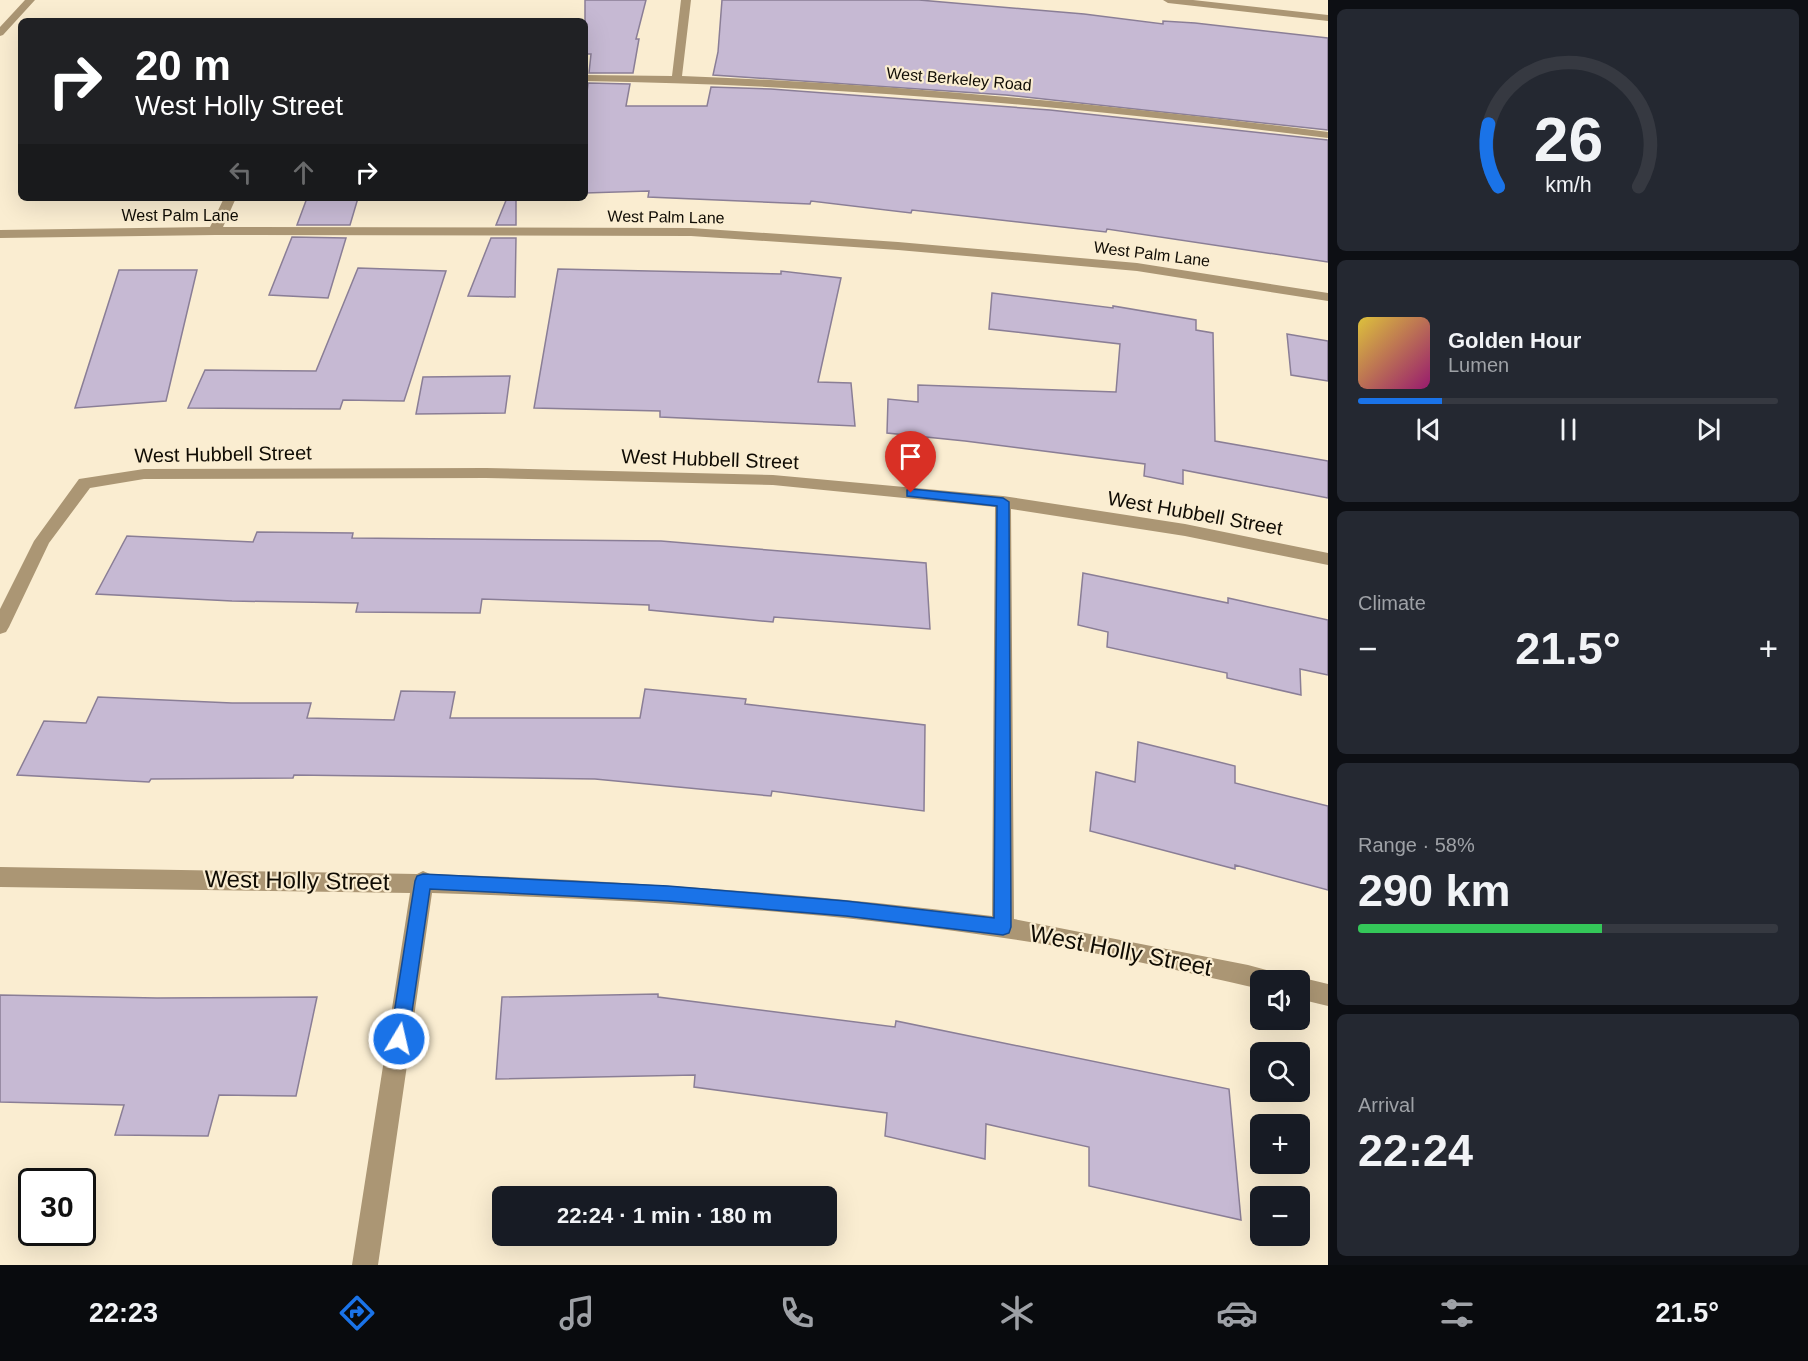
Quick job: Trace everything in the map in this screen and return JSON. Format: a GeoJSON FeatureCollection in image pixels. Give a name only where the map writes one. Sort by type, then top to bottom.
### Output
{"type":"FeatureCollection","features":[{"type":"Feature","properties":{"kind":"street"},"geometry":{"type":"LineString","coordinates":[[0,33],[30,0]]}},
{"type":"Feature","properties":{"kind":"street"},"geometry":{"type":"LineString","coordinates":[[677,78],[686,0]]}},
{"type":"Feature","properties":{"kind":"street"},"geometry":{"type":"LineString","coordinates":[[1168,0],[1328,18]]}},
{"type":"Feature","properties":{"kind":"street","name":"West Berkeley Road"},"geometry":{"type":"LineString","coordinates":[[588,78],[677,78],[944,92],[1328,135]]}},
{"type":"Feature","properties":{"kind":"street"},"geometry":{"type":"LineString","coordinates":[[215,231],[229,201]]}},
{"type":"Feature","properties":{"kind":"street","name":"West Palm Lane"},"geometry":{"type":"LineString","coordinates":[[0,234],[215,231],[691,232],[910,247],[1137,267],[1328,297]]}},
{"type":"Feature","properties":{"kind":"street","name":"West Hubbell Street"},"geometry":{"type":"LineString","coordinates":[[0,627],[42,541],[84,483],[144,474],[486,473],[773,480],[1003,502],[1185,530],[1328,559]]}},
{"type":"Feature","properties":{"kind":"street"},"geometry":{"type":"LineString","coordinates":[[1003,502],[1003,927]]}},
{"type":"Feature","properties":{"kind":"street","name":"West Holly Street"},"geometry":{"type":"LineString","coordinates":[[0,876],[423,881],[680,894],[846,908],[1003,927],[1206,965],[1250,976]]}},
{"type":"Feature","properties":{"kind":"street"},"geometry":{"type":"LineString","coordinates":[[365,1265],[423,881]]}},
{"type":"Feature","properties":{"kind":"street"},"geometry":{"type":"LineString","coordinates":[[1310,991],[1328,995]]}},
{"type":"Feature","properties":{"kind":"building"},"geometry":{"type":"Polygon","coordinates":[[[585,0],[646,0],[636,39],[639,39],[633,73],[589,73],[591,54],[588,54],[588,18],[585,18],[585,0]]]}},
{"type":"Feature","properties":{"kind":"building"},"geometry":{"type":"Polygon","coordinates":[[[722,0],[919,0],[1084,14],[1163,24],[1163,21],[1195,23],[1328,38],[1328,130],[1006,95],[713,75],[718,52],[722,0]]]}},
{"type":"Feature","properties":{"kind":"building"},"geometry":{"type":"Polygon","coordinates":[[[588,83],[630,84],[626,106],[707,106],[711,87],[771,89],[1050,110],[1328,140],[1328,262],[1107,229],[1106,232],[811,201],[810,204],[648,197],[649,191],[588,193],[588,83]]]}},
{"type":"Feature","properties":{"kind":"building"},"geometry":{"type":"Polygon","coordinates":[[[306,201],[357,201],[350,225],[297,225],[306,201]]]}},
{"type":"Feature","properties":{"kind":"building"},"geometry":{"type":"Polygon","coordinates":[[[506,201],[516,201],[516,225],[496,225],[506,201]]]}},
{"type":"Feature","properties":{"kind":"building"},"geometry":{"type":"Polygon","coordinates":[[[292,237],[346,238],[328,298],[269,295],[292,237]]]}},
{"type":"Feature","properties":{"kind":"building"},"geometry":{"type":"Polygon","coordinates":[[[491,238],[516,238],[515,297],[468,296],[491,238]]]}},
{"type":"Feature","properties":{"kind":"building"},"geometry":{"type":"Polygon","coordinates":[[[358,268],[446,271],[404,401],[343,400],[340,409],[188,408],[205,370],[316,371],[358,268]]]}},
{"type":"Feature","properties":{"kind":"building"},"geometry":{"type":"Polygon","coordinates":[[[558,269],[781,274],[781,271],[841,278],[818,382],[851,383],[855,426],[660,417],[660,411],[534,408],[558,269]]]}},
{"type":"Feature","properties":{"kind":"building"},"geometry":{"type":"Polygon","coordinates":[[[119,270],[197,270],[166,401],[75,408],[119,270]]]}},
{"type":"Feature","properties":{"kind":"building"},"geometry":{"type":"Polygon","coordinates":[[[992,293],[1113,308],[1113,306],[1196,320],[1196,330],[1213,333],[1215,441],[1328,461],[1328,498],[1183,470],[1183,484],[1144,476],[1145,464],[887,433],[888,399],[918,402],[918,385],[1116,392],[1120,344],[989,329],[992,293]]]}},
{"type":"Feature","properties":{"kind":"building"},"geometry":{"type":"Polygon","coordinates":[[[1287,334],[1328,341],[1328,381],[1291,375],[1287,334]]]}},
{"type":"Feature","properties":{"kind":"building"},"geometry":{"type":"Polygon","coordinates":[[[510,376],[505,413],[416,414],[423,377],[510,376]]]}},
{"type":"Feature","properties":{"kind":"building"},"geometry":{"type":"Polygon","coordinates":[[[257,532],[353,533],[352,538],[661,541],[926,563],[930,629],[774,617],[773,622],[649,610],[649,605],[482,599],[480,613],[356,612],[358,603],[232,601],[96,594],[127,536],[253,542],[257,532]]]}},
{"type":"Feature","properties":{"kind":"building"},"geometry":{"type":"Polygon","coordinates":[[[1083,573],[1228,603],[1228,598],[1328,620],[1328,675],[1300,669],[1301,695],[1227,678],[1227,673],[1107,647],[1108,632],[1078,625],[1083,573]]]}},
{"type":"Feature","properties":{"kind":"building"},"geometry":{"type":"Polygon","coordinates":[[[645,689],[746,699],[745,704],[925,725],[924,811],[772,791],[771,796],[595,779],[294,775],[293,778],[151,779],[149,782],[17,775],[44,721],[86,723],[98,697],[232,703],[311,703],[307,718],[394,720],[401,691],[455,692],[450,718],[640,718],[645,689]]]}},
{"type":"Feature","properties":{"kind":"building"},"geometry":{"type":"Polygon","coordinates":[[[1138,742],[1235,766],[1235,783],[1328,806],[1328,890],[1235,865],[1235,869],[1090,831],[1096,772],[1135,782],[1138,742]]]}},
{"type":"Feature","properties":{"kind":"building"},"geometry":{"type":"Polygon","coordinates":[[[658,994],[658,997],[895,1027],[896,1021],[1229,1089],[1241,1220],[1089,1186],[1089,1147],[986,1124],[985,1159],[885,1136],[887,1113],[694,1087],[695,1075],[496,1079],[502,997],[658,994]]]}},
{"type":"Feature","properties":{"kind":"building"},"geometry":{"type":"Polygon","coordinates":[[[0,995],[157,998],[317,997],[296,1096],[219,1095],[208,1136],[115,1135],[124,1105],[0,1102],[0,995]]]}},
{"type":"Feature","properties":{"kind":"route"},"geometry":{"type":"LineString","coordinates":[[399,1039],[423,881],[668,893],[846,908],[1003,927],[1003,502],[911,493]]}}]}
